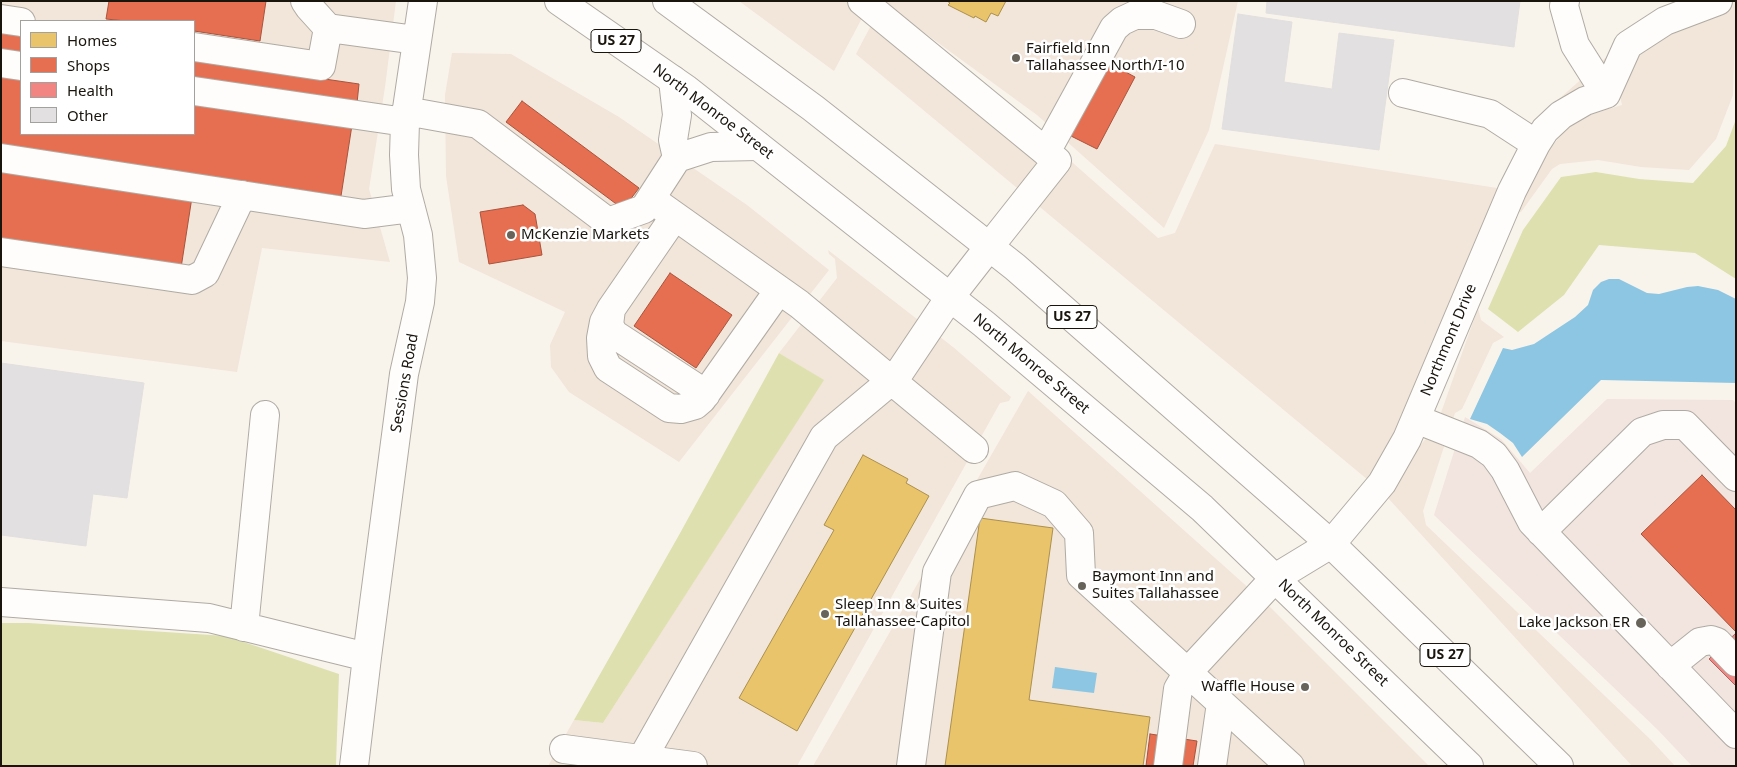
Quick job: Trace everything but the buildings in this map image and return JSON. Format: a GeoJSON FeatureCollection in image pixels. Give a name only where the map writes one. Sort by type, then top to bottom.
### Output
{"type":"FeatureCollection","features":[{"type":"Feature","properties":{"kind":"main road"},"geometry":{"type":"LineString","coordinates":[[305,1],[328,28],[416,40]]}},
{"type":"Feature","properties":{"kind":"main road","name":"Sessions Road"},"geometry":{"type":"LineString","coordinates":[[354,766],[366,657],[404,374],[420,302],[421,262],[418,235],[406,189],[404,155],[405,116],[423,1]]}},
{"type":"Feature","properties":{"kind":"main road","name":"North Monroe Street"},"geometry":{"type":"LineString","coordinates":[[559,1],[673,80],[984,324],[1202,508],[1469,766]]}},
{"type":"Feature","properties":{"kind":"main road","name":"US 27"},"geometry":{"type":"LineString","coordinates":[[667,1],[813,108],[1015,267],[1331,544],[1559,766]]}},
{"type":"Feature","properties":{"kind":"main road"},"geometry":{"type":"LineString","coordinates":[[642,759],[824,437],[897,376],[950,297],[1057,161],[862,1]]}},
{"type":"Feature","properties":{"kind":"main road"},"geometry":{"type":"LineString","coordinates":[[1565,1],[1564,6],[1575,45],[1606,94]]}},
{"type":"Feature","properties":{"kind":"main road"},"geometry":{"type":"LineString","coordinates":[[1606,94],[1628,45],[1663,11],[1718,1]]}},
{"type":"Feature","properties":{"kind":"main road"},"geometry":{"type":"LineString","coordinates":[[1046,152],[1114,28],[1122,21],[1135,15],[1156,16],[1181,24]]}},
{"type":"Feature","properties":{"kind":"main road"},"geometry":{"type":"LineString","coordinates":[[1,19],[20,22]]}},
{"type":"Feature","properties":{"kind":"main road"},"geometry":{"type":"LineString","coordinates":[[195,48],[322,66],[328,28]]}},
{"type":"Feature","properties":{"kind":"main road"},"geometry":{"type":"LineString","coordinates":[[1,63],[20,66]]}},
{"type":"Feature","properties":{"kind":"main road"},"geometry":{"type":"LineString","coordinates":[[673,80],[677,115],[673,140],[677,158]]}},
{"type":"Feature","properties":{"kind":"main road"},"geometry":{"type":"LineString","coordinates":[[195,91],[478,124],[608,222],[644,209],[677,158],[711,147],[758,146]]}},
{"type":"Feature","properties":{"kind":"main road"},"geometry":{"type":"LineString","coordinates":[[1403,93],[1490,114],[1536,144]]}},
{"type":"Feature","properties":{"kind":"main road","name":"Northmont Drive"},"geometry":{"type":"LineString","coordinates":[[1168,766],[1178,689],[1188,672],[1275,578],[1331,544],[1382,483],[1407,439],[1512,191],[1536,144],[1545,130],[1561,115],[1585,101],[1606,94]]}},
{"type":"Feature","properties":{"kind":"main road"},"geometry":{"type":"LineString","coordinates":[[1,158],[364,214],[411,208]]}},
{"type":"Feature","properties":{"kind":"main road"},"geometry":{"type":"LineString","coordinates":[[1,252],[192,280],[204,273],[242,195]]}},
{"type":"Feature","properties":{"kind":"main road"},"geometry":{"type":"LineString","coordinates":[[651,199],[799,304],[974,449]]}},
{"type":"Feature","properties":{"kind":"main road"},"geometry":{"type":"LineString","coordinates":[[675,216],[611,309],[609,325],[614,334],[706,394],[779,290]]}},
{"type":"Feature","properties":{"kind":"main road"},"geometry":{"type":"LineString","coordinates":[[244,626],[265,415]]}},
{"type":"Feature","properties":{"kind":"main road"},"geometry":{"type":"LineString","coordinates":[[1416,419],[1479,444],[1494,455],[1532,522],[1736,734]]}},
{"type":"Feature","properties":{"kind":"main road"},"geometry":{"type":"LineString","coordinates":[[1541,532],[1642,432],[1663,425],[1685,425],[1736,477]]}},
{"type":"Feature","properties":{"kind":"main road"},"geometry":{"type":"LineString","coordinates":[[911,766],[937,572],[978,495],[1015,486],[1054,504],[1079,533],[1081,575],[1290,766]]}},
{"type":"Feature","properties":{"kind":"main road"},"geometry":{"type":"LineString","coordinates":[[1,602],[209,618],[366,657]]}},
{"type":"Feature","properties":{"kind":"main road"},"geometry":{"type":"LineString","coordinates":[[1670,666],[1700,642],[1711,640],[1717,642],[1736,662]]}},
{"type":"Feature","properties":{"kind":"main road"},"geometry":{"type":"LineString","coordinates":[[1212,766],[1221,703]]}},
{"type":"Feature","properties":{"kind":"main road"},"geometry":{"type":"LineString","coordinates":[[564,749],[692,766]]}},
{"type":"Feature","properties":{"kind":"shaded area"},"geometry":{"type":"Polygon","coordinates":[[[1,1],[396,1],[369,189],[390,262],[262,248],[237,372],[1,341],[1,1]]]}},
{"type":"Feature","properties":{"kind":"shaded area"},"geometry":{"type":"Polygon","coordinates":[[[739,1],[871,1],[834,71],[739,1]]]}},
{"type":"Feature","properties":{"kind":"shaded area"},"geometry":{"type":"Polygon","coordinates":[[[881,1],[1238,1],[1209,130],[1164,228],[1037,115],[881,1]]]}},
{"type":"Feature","properties":{"kind":"shaded area"},"geometry":{"type":"Polygon","coordinates":[[[1727,1],[1736,1],[1733,95],[1716,139],[1689,170],[1641,167],[1598,160],[1560,164],[1552,169],[1521,212],[1517,213],[1547,152],[1568,127],[1589,115],[1622,105],[1615,76],[1582,87],[1559,99],[1620,45],[1727,1]]]}},
{"type":"Feature","properties":{"kind":"shaded area"},"geometry":{"type":"Polygon","coordinates":[[[877,14],[1031,126],[1158,238],[1175,233],[1215,144],[1500,187],[1396,432],[1368,480],[856,54],[877,14]]]}},
{"type":"Feature","properties":{"kind":"shaded area"},"geometry":{"type":"Polygon","coordinates":[[[452,53],[511,54],[619,117],[747,205],[829,270],[679,462],[569,392],[551,367],[550,345],[565,312],[459,262],[446,176],[445,95],[452,53]]]}},
{"type":"Feature","properties":{"kind":"shaded area"},"geometry":{"type":"Polygon","coordinates":[[[828,250],[953,347],[1011,397],[1009,401],[1000,403],[797,766],[548,766],[574,720],[603,723],[823,380],[779,353],[837,278],[835,259],[829,254],[828,250]]]}},
{"type":"Feature","properties":{"kind":"shaded area"},"geometry":{"type":"Polygon","coordinates":[[[1478,308],[1481,320],[1504,337],[1493,343],[1462,409],[1455,413],[1423,511],[1426,525],[1651,740],[1675,766],[1632,766],[1388,498],[1416,450],[1436,427],[1478,308]]]}},
{"type":"Feature","properties":{"kind":"shaded area","name":"Baymont Inn and Suites Tallahassee"},"geometry":{"type":"Polygon","coordinates":[[[1028,391],[1271,608],[1429,766],[813,766],[1028,391]]]}},
{"type":"Feature","properties":{"kind":"shaded area","name":"Lake Jackson ER"},"geometry":{"type":"Polygon","coordinates":[[[1607,399],[1733,400],[1736,403],[1736,766],[1692,766],[1658,730],[1434,515],[1465,417],[1501,439],[1530,473],[1607,399]]]}},
{"type":"Feature","properties":{"kind":"green space"},"geometry":{"type":"Polygon","coordinates":[[[1736,119],[1736,279],[1695,253],[1599,245],[1564,295],[1518,332],[1488,309],[1523,230],[1561,177],[1596,172],[1639,179],[1693,183],[1726,146],[1736,119]]]}},
{"type":"Feature","properties":{"kind":"green space"},"geometry":{"type":"Polygon","coordinates":[[[779,353],[824,380],[603,723],[574,720],[679,535],[779,353]]]}},
{"type":"Feature","properties":{"kind":"green space"},"geometry":{"type":"Polygon","coordinates":[[[1,623],[29,623],[226,636],[339,674],[336,766],[1,766],[1,623]]]}},
{"type":"Feature","properties":{"kind":"water"},"geometry":{"type":"Polygon","coordinates":[[[1609,279],[1619,279],[1647,293],[1659,294],[1698,286],[1718,290],[1736,299],[1736,383],[1601,380],[1522,457],[1513,443],[1500,433],[1487,424],[1470,419],[1503,348],[1512,350],[1534,344],[1575,317],[1588,305],[1593,290],[1601,282],[1609,279]]]}},
{"type":"Feature","properties":{"kind":"water"},"geometry":{"type":"Polygon","coordinates":[[[1055,667],[1097,673],[1094,693],[1052,688],[1055,667]]]}},
{"type":"Feature","properties":{"kind":"place","name":"Fairfield Inn Tallahassee North/I-10"},"geometry":{"type":"Point","coordinates":[1016,58]}},
{"type":"Feature","properties":{"kind":"place","name":"McKenzie Markets"},"geometry":{"type":"Point","coordinates":[511,235]}},
{"type":"Feature","properties":{"kind":"place","name":"Baymont Inn and Suites Tallahassee"},"geometry":{"type":"Point","coordinates":[1082,586]}},
{"type":"Feature","properties":{"kind":"place","name":"Sleep Inn & Suites Tallahassee-Capitol"},"geometry":{"type":"Point","coordinates":[825,614]}},
{"type":"Feature","properties":{"kind":"place","name":"Lake Jackson ER"},"geometry":{"type":"Point","coordinates":[1641,623]}},
{"type":"Feature","properties":{"kind":"place","name":"Waffle House"},"geometry":{"type":"Point","coordinates":[1305,687]}}]}
